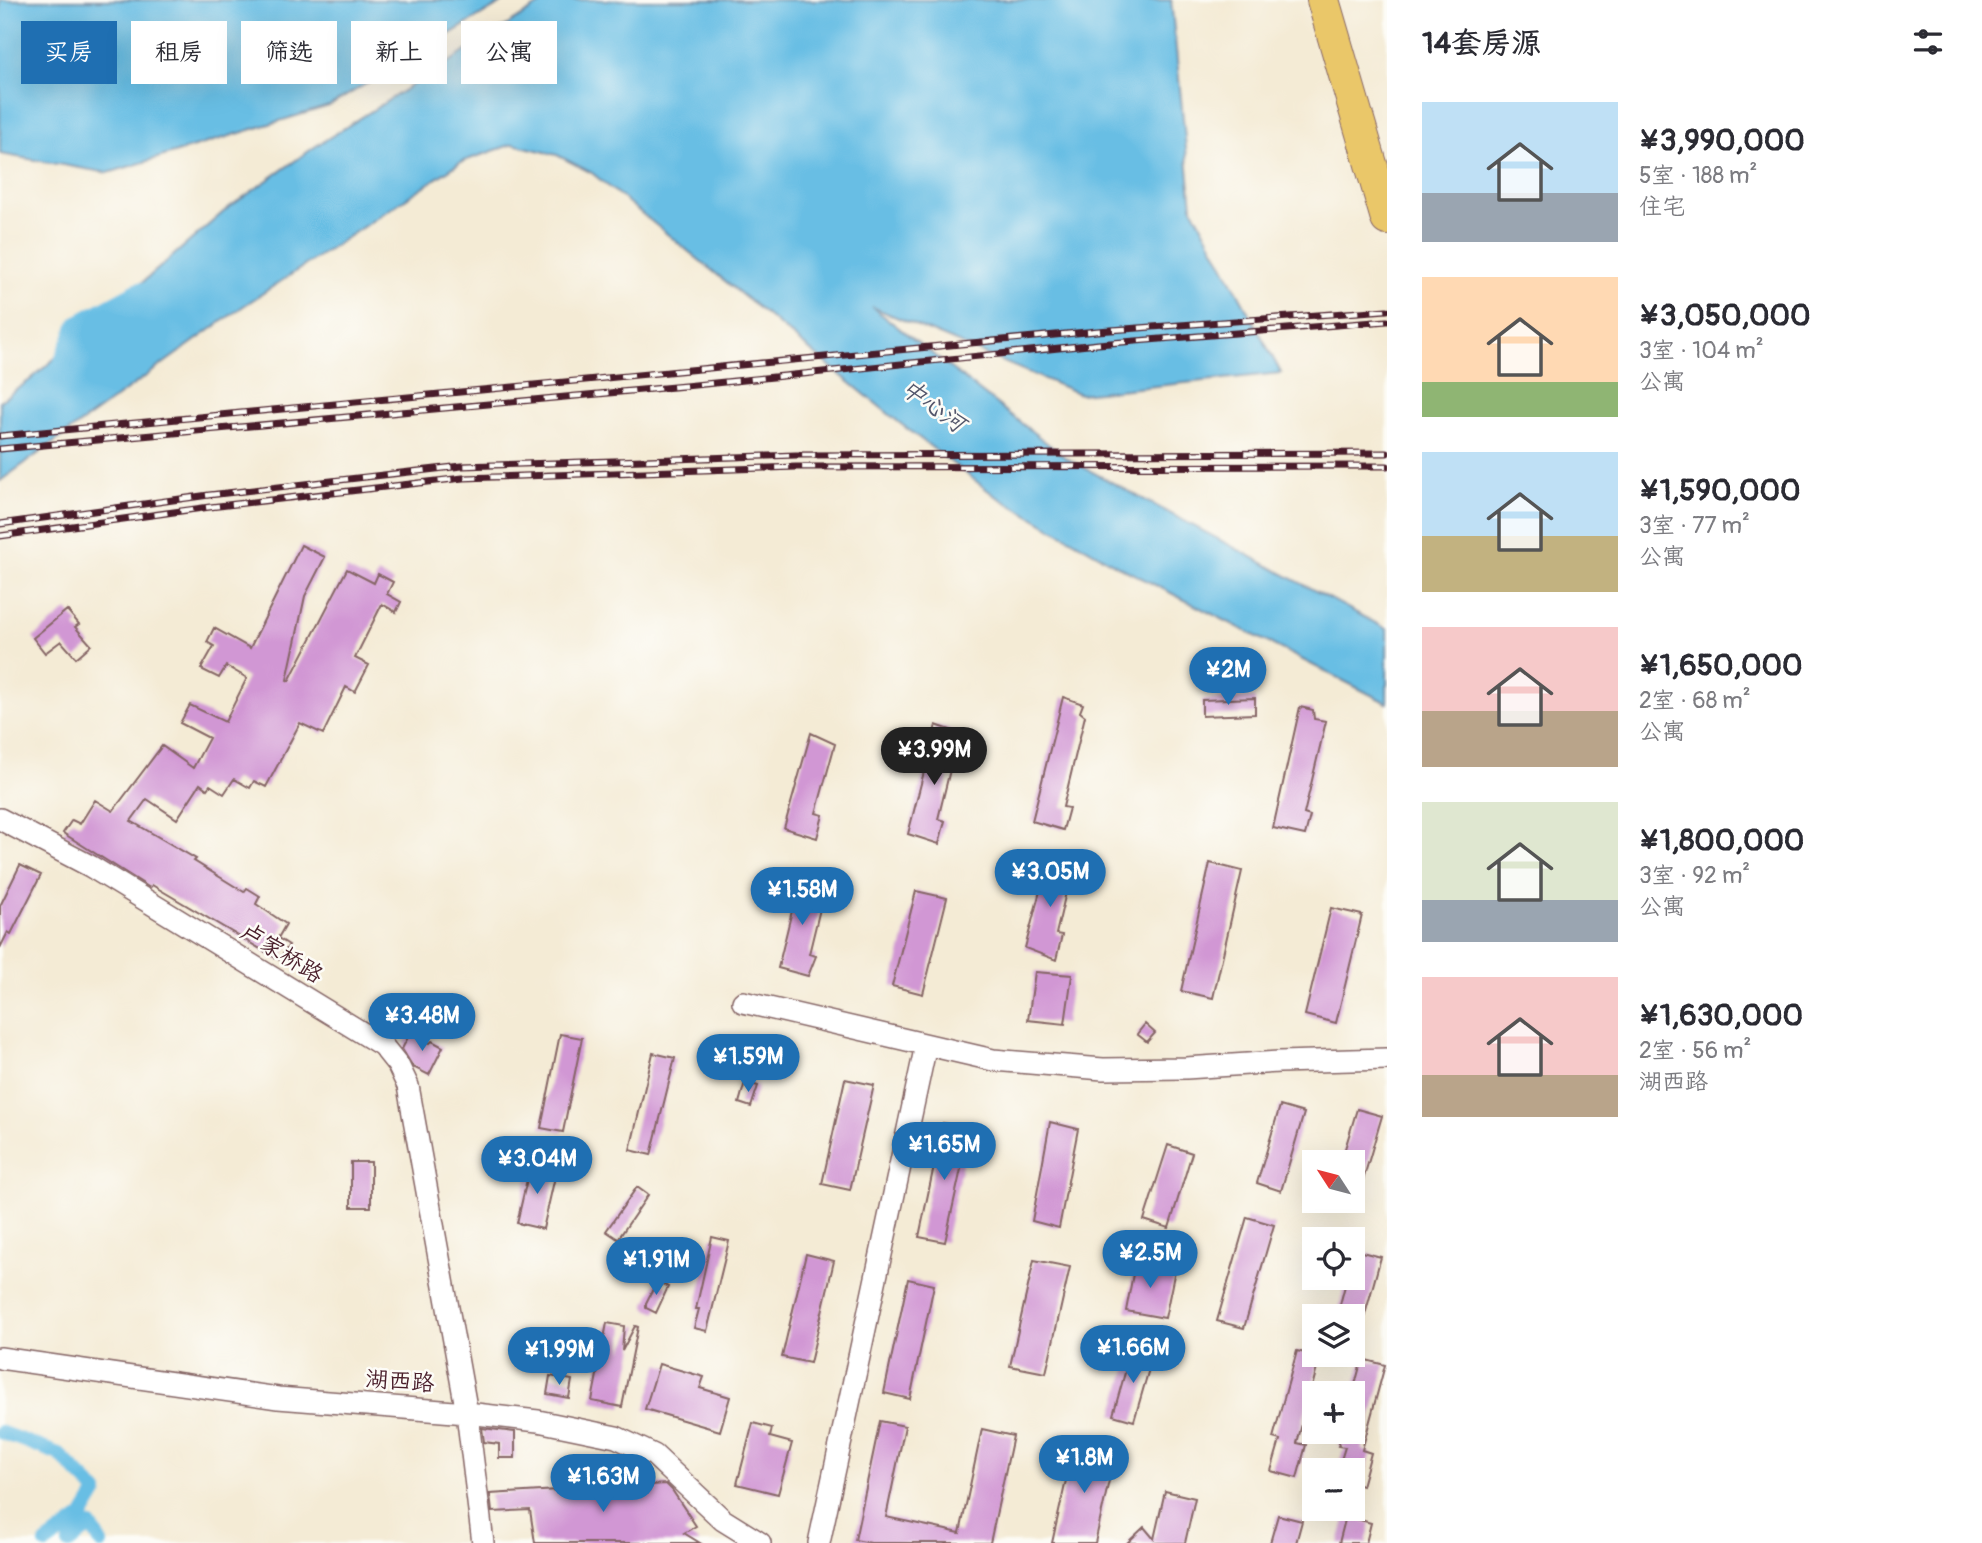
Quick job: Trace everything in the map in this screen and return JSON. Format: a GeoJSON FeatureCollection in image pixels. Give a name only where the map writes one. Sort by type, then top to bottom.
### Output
{"type":"FeatureCollection","features":[{"type":"Feature","properties":{"kind":"highway"},"geometry":{"type":"LineString","coordinates":[[1323,0],[1387,219]]}},
{"type":"Feature","properties":{"kind":"highway"},"geometry":{"type":"LineString","coordinates":[[1338,0],[1387,174]]}},
{"type":"Feature","properties":{"kind":"street","name":"卢家桥路"},"geometry":{"type":"LineString","coordinates":[[0,819],[90,866],[382,1045],[398,1065],[408,1086],[467,1413],[483,1543]]}},
{"type":"Feature","properties":{"kind":"street"},"geometry":{"type":"LineString","coordinates":[[743,1002],[993,1060],[1103,1069],[1387,1059]]}},
{"type":"Feature","properties":{"kind":"street"},"geometry":{"type":"LineString","coordinates":[[819,1543],[926,1045]]}},
{"type":"Feature","properties":{"kind":"street","name":"湖西路"},"geometry":{"type":"LineString","coordinates":[[0,1358],[278,1398],[538,1421],[616,1437],[654,1455],[723,1520],[760,1543]]}},
{"type":"Feature","properties":{"kind":"water"},"geometry":{"type":"Polygon","coordinates":[[[0,0],[507,0],[472,21],[461,21],[461,27],[447,36],[447,21],[351,21],[351,84],[366,84],[329,106],[108,173],[0,154],[0,0]]]}},
{"type":"Feature","properties":{"kind":"water","name":"中心河"},"geometry":{"type":"Polygon","coordinates":[[[547,0],[1171,0],[1192,207],[1281,373],[1080,394],[872,307],[1066,458],[1387,629],[1387,703],[1118,566],[994,495],[901,424],[592,173],[557,155],[513,144],[461,162],[242,307],[0,481],[0,401],[30,380],[228,208],[316,146],[414,84],[447,84],[447,63],[461,54],[461,84],[557,84],[557,21],[514,21],[547,0]]]}},
{"type":"Feature","properties":{"kind":"building"},"geometry":{"type":"Polygon","coordinates":[[[301,545],[325,557],[305,596],[287,680],[289,681],[347,569],[374,583],[378,574],[393,582],[387,594],[401,602],[396,612],[382,604],[355,658],[369,665],[355,692],[346,687],[323,734],[300,723],[266,787],[254,781],[250,788],[234,779],[224,794],[210,785],[207,789],[200,784],[177,819],[147,799],[131,821],[196,859],[194,861],[244,892],[247,888],[260,896],[256,904],[286,924],[278,938],[289,945],[279,960],[152,885],[150,888],[63,833],[72,820],[80,824],[95,800],[113,811],[162,746],[193,768],[209,738],[180,723],[190,705],[225,722],[247,678],[226,666],[219,678],[201,669],[214,646],[207,642],[214,628],[250,648],[301,545]]]}},
{"type":"Feature","properties":{"kind":"building"},"geometry":{"type":"Polygon","coordinates":[[[67,610],[79,624],[75,627],[91,645],[76,658],[61,641],[45,653],[33,638],[67,610]]]}},
{"type":"Feature","properties":{"kind":"building"},"geometry":{"type":"Polygon","coordinates":[[[1063,697],[1083,704],[1080,712],[1085,716],[1063,807],[1069,808],[1063,830],[1032,821],[1063,697]]]}},
{"type":"Feature","properties":{"kind":"building"},"geometry":{"type":"Polygon","coordinates":[[[1255,698],[1255,714],[1202,716],[1202,700],[1255,698]]]}},
{"type":"Feature","properties":{"kind":"building"},"geometry":{"type":"Polygon","coordinates":[[[1300,707],[1313,710],[1314,719],[1326,721],[1304,814],[1310,816],[1305,835],[1273,828],[1300,707]]]}},
{"type":"Feature","properties":{"kind":"building"},"geometry":{"type":"Polygon","coordinates":[[[936,725],[959,733],[938,819],[945,821],[939,844],[908,834],[936,725]]]}},
{"type":"Feature","properties":{"kind":"building"},"geometry":{"type":"Polygon","coordinates":[[[811,733],[835,744],[816,813],[823,815],[817,838],[784,828],[811,733]]]}},
{"type":"Feature","properties":{"kind":"building"},"geometry":{"type":"Polygon","coordinates":[[[1049,857],[1073,863],[1056,934],[1062,935],[1056,960],[1025,948],[1049,857]]]}},
{"type":"Feature","properties":{"kind":"building"},"geometry":{"type":"Polygon","coordinates":[[[1210,863],[1242,871],[1213,998],[1181,991],[1210,863]]]}},
{"type":"Feature","properties":{"kind":"building"},"geometry":{"type":"Polygon","coordinates":[[[20,865],[41,875],[11,934],[8,932],[0,948],[0,906],[20,865]]]}},
{"type":"Feature","properties":{"kind":"building"},"geometry":{"type":"Polygon","coordinates":[[[801,874],[826,884],[809,954],[816,956],[808,976],[778,968],[801,874]]]}},
{"type":"Feature","properties":{"kind":"building"},"geometry":{"type":"Polygon","coordinates":[[[916,891],[947,898],[923,994],[892,986],[916,891]]]}},
{"type":"Feature","properties":{"kind":"building"},"geometry":{"type":"Polygon","coordinates":[[[1331,908],[1362,915],[1336,1023],[1305,1015],[1331,908]]]}},
{"type":"Feature","properties":{"kind":"building"},"geometry":{"type":"Polygon","coordinates":[[[1035,972],[1072,975],[1065,1024],[1028,1020],[1035,972]]]}},
{"type":"Feature","properties":{"kind":"building"},"geometry":{"type":"Polygon","coordinates":[[[1145,1024],[1155,1033],[1147,1042],[1137,1034],[1145,1024]]]}},
{"type":"Feature","properties":{"kind":"building"},"geometry":{"type":"Polygon","coordinates":[[[410,1033],[443,1047],[429,1075],[413,1067],[402,1049],[410,1033]]]}},
{"type":"Feature","properties":{"kind":"building"},"geometry":{"type":"Polygon","coordinates":[[[560,1034],[582,1038],[563,1132],[541,1128],[560,1034]]]}},
{"type":"Feature","properties":{"kind":"building"},"geometry":{"type":"Polygon","coordinates":[[[653,1053],[675,1058],[651,1155],[630,1150],[653,1053]]]}},
{"type":"Feature","properties":{"kind":"building"},"geometry":{"type":"Polygon","coordinates":[[[845,1079],[874,1085],[850,1190],[822,1184],[845,1079]]]}},
{"type":"Feature","properties":{"kind":"building"},"geometry":{"type":"Polygon","coordinates":[[[745,1082],[758,1086],[751,1107],[739,1103],[745,1082]]]}},
{"type":"Feature","properties":{"kind":"building"},"geometry":{"type":"Polygon","coordinates":[[[1280,1106],[1304,1113],[1281,1191],[1257,1183],[1280,1106]]]}},
{"type":"Feature","properties":{"kind":"building"},"geometry":{"type":"Polygon","coordinates":[[[1357,1109],[1382,1116],[1365,1174],[1365,1150],[1345,1150],[1357,1109]]]}},
{"type":"Feature","properties":{"kind":"building"},"geometry":{"type":"Polygon","coordinates":[[[1050,1122],[1078,1129],[1059,1228],[1032,1221],[1050,1122]]]}},
{"type":"Feature","properties":{"kind":"building"},"geometry":{"type":"Polygon","coordinates":[[[943,1123],[970,1128],[945,1242],[919,1237],[943,1123]]]}},
{"type":"Feature","properties":{"kind":"building"},"geometry":{"type":"Polygon","coordinates":[[[1168,1145],[1192,1153],[1169,1228],[1144,1220],[1168,1145]]]}},
{"type":"Feature","properties":{"kind":"building"},"geometry":{"type":"Polygon","coordinates":[[[351,1162],[371,1162],[371,1207],[351,1207],[351,1162]]]}},
{"type":"Feature","properties":{"kind":"building"},"geometry":{"type":"Polygon","coordinates":[[[531,1162],[557,1168],[543,1229],[517,1223],[531,1162]]]}},
{"type":"Feature","properties":{"kind":"building"},"geometry":{"type":"Polygon","coordinates":[[[637,1187],[648,1195],[618,1239],[606,1231],[637,1187]]]}},
{"type":"Feature","properties":{"kind":"building"},"geometry":{"type":"Polygon","coordinates":[[[1247,1217],[1274,1225],[1244,1328],[1217,1321],[1247,1217]]]}},
{"type":"Feature","properties":{"kind":"building"},"geometry":{"type":"Polygon","coordinates":[[[712,1237],[729,1241],[707,1331],[694,1328],[712,1237]]]}},
{"type":"Feature","properties":{"kind":"building"},"geometry":{"type":"Polygon","coordinates":[[[1365,1253],[1381,1257],[1365,1315],[1365,1304],[1340,1304],[1344,1290],[1365,1290],[1365,1253]]]}},
{"type":"Feature","properties":{"kind":"building"},"geometry":{"type":"Polygon","coordinates":[[[806,1254],[834,1261],[810,1363],[782,1357],[806,1254]]]}},
{"type":"Feature","properties":{"kind":"building"},"geometry":{"type":"Polygon","coordinates":[[[1034,1260],[1070,1267],[1046,1373],[1010,1366],[1034,1260]]]}},
{"type":"Feature","properties":{"kind":"building"},"geometry":{"type":"Polygon","coordinates":[[[1131,1262],[1175,1270],[1165,1318],[1126,1311],[1133,1274],[1129,1273],[1131,1262]]]}},
{"type":"Feature","properties":{"kind":"building"},"geometry":{"type":"Polygon","coordinates":[[[908,1279],[934,1285],[910,1399],[884,1393],[908,1279]]]}},
{"type":"Feature","properties":{"kind":"building"},"geometry":{"type":"Polygon","coordinates":[[[657,1281],[668,1287],[656,1313],[646,1308],[646,1303],[657,1281]]]}},
{"type":"Feature","properties":{"kind":"building"},"geometry":{"type":"Polygon","coordinates":[[[607,1323],[624,1326],[622,1351],[635,1326],[638,1327],[622,1407],[592,1401],[607,1323]]]}},
{"type":"Feature","properties":{"kind":"building"},"geometry":{"type":"Polygon","coordinates":[[[1132,1348],[1153,1355],[1134,1421],[1113,1415],[1132,1348]]]}},
{"type":"Feature","properties":{"kind":"building"},"geometry":{"type":"Polygon","coordinates":[[[1297,1351],[1302,1352],[1302,1367],[1317,1367],[1314,1381],[1302,1381],[1302,1424],[1297,1443],[1306,1445],[1297,1478],[1271,1471],[1280,1440],[1273,1438],[1297,1351]]]}},
{"type":"Feature","properties":{"kind":"building"},"geometry":{"type":"Polygon","coordinates":[[[1365,1360],[1385,1365],[1365,1439],[1365,1381],[1356,1381],[1360,1367],[1365,1367],[1365,1360]]]}},
{"type":"Feature","properties":{"kind":"building"},"geometry":{"type":"Polygon","coordinates":[[[659,1364],[704,1377],[700,1388],[730,1397],[720,1431],[645,1409],[659,1364]]]}},
{"type":"Feature","properties":{"kind":"building"},"geometry":{"type":"Polygon","coordinates":[[[550,1376],[572,1380],[569,1398],[547,1394],[550,1376]]]}},
{"type":"Feature","properties":{"kind":"building"},"geometry":{"type":"Polygon","coordinates":[[[880,1421],[905,1426],[886,1517],[960,1533],[982,1429],[1013,1436],[990,1543],[871,1543],[855,1540],[880,1421]]]}},
{"type":"Feature","properties":{"kind":"building"},"geometry":{"type":"Polygon","coordinates":[[[753,1423],[772,1428],[770,1437],[792,1443],[778,1494],[737,1484],[753,1423]]]}},
{"type":"Feature","properties":{"kind":"building"},"geometry":{"type":"Polygon","coordinates":[[[482,1428],[515,1432],[515,1458],[499,1458],[499,1444],[484,1442],[482,1428]]]}},
{"type":"Feature","properties":{"kind":"building"},"geometry":{"type":"Polygon","coordinates":[[[1080,1440],[1107,1447],[1104,1456],[1114,1458],[1095,1543],[1052,1543],[1073,1449],[1078,1450],[1080,1440]]]}},
{"type":"Feature","properties":{"kind":"building"},"geometry":{"type":"Polygon","coordinates":[[[1364,1444],[1362,1450],[1371,1453],[1365,1475],[1365,1458],[1342,1458],[1345,1447],[1338,1446],[1364,1444]]]}},
{"type":"Feature","properties":{"kind":"building"},"geometry":{"type":"Polygon","coordinates":[[[635,1480],[636,1486],[666,1484],[696,1526],[684,1533],[700,1543],[535,1543],[530,1510],[492,1512],[490,1494],[591,1488],[590,1484],[635,1480]]]}},
{"type":"Feature","properties":{"kind":"building"},"geometry":{"type":"Polygon","coordinates":[[[1165,1491],[1195,1498],[1185,1543],[1127,1543],[1144,1527],[1154,1539],[1165,1491]]]}},
{"type":"Feature","properties":{"kind":"building"},"geometry":{"type":"Polygon","coordinates":[[[1278,1515],[1302,1521],[1296,1543],[1270,1543],[1278,1515]]]}},
{"type":"Feature","properties":{"kind":"building"},"geometry":{"type":"Polygon","coordinates":[[[1345,1521],[1371,1523],[1366,1543],[1339,1543],[1345,1521]]]}},
{"type":"Feature","properties":{"kind":"waterway"},"geometry":{"type":"LineString","coordinates":[[63,372],[81,327],[140,295]]}},
{"type":"Feature","properties":{"kind":"waterway"},"geometry":{"type":"LineString","coordinates":[[0,1432],[59,1454],[97,1492],[82,1517],[46,1543]]}},
{"type":"Feature","properties":{"kind":"waterway"},"geometry":{"type":"LineString","coordinates":[[69,1543],[91,1526],[101,1543]]}},
{"type":"Feature","properties":{"kind":"railway"},"geometry":{"type":"LineString","coordinates":[[0,436],[1097,331],[1387,310]]}},
{"type":"Feature","properties":{"kind":"railway"},"geometry":{"type":"LineString","coordinates":[[0,449],[685,386],[1098,344],[1387,321]]}},
{"type":"Feature","properties":{"kind":"railway"},"geometry":{"type":"LineString","coordinates":[[0,524],[209,495],[462,466],[796,455],[1387,453]]}},
{"type":"Feature","properties":{"kind":"railway"},"geometry":{"type":"LineString","coordinates":[[0,536],[210,507],[463,478],[796,467],[1387,466]]}}]}
